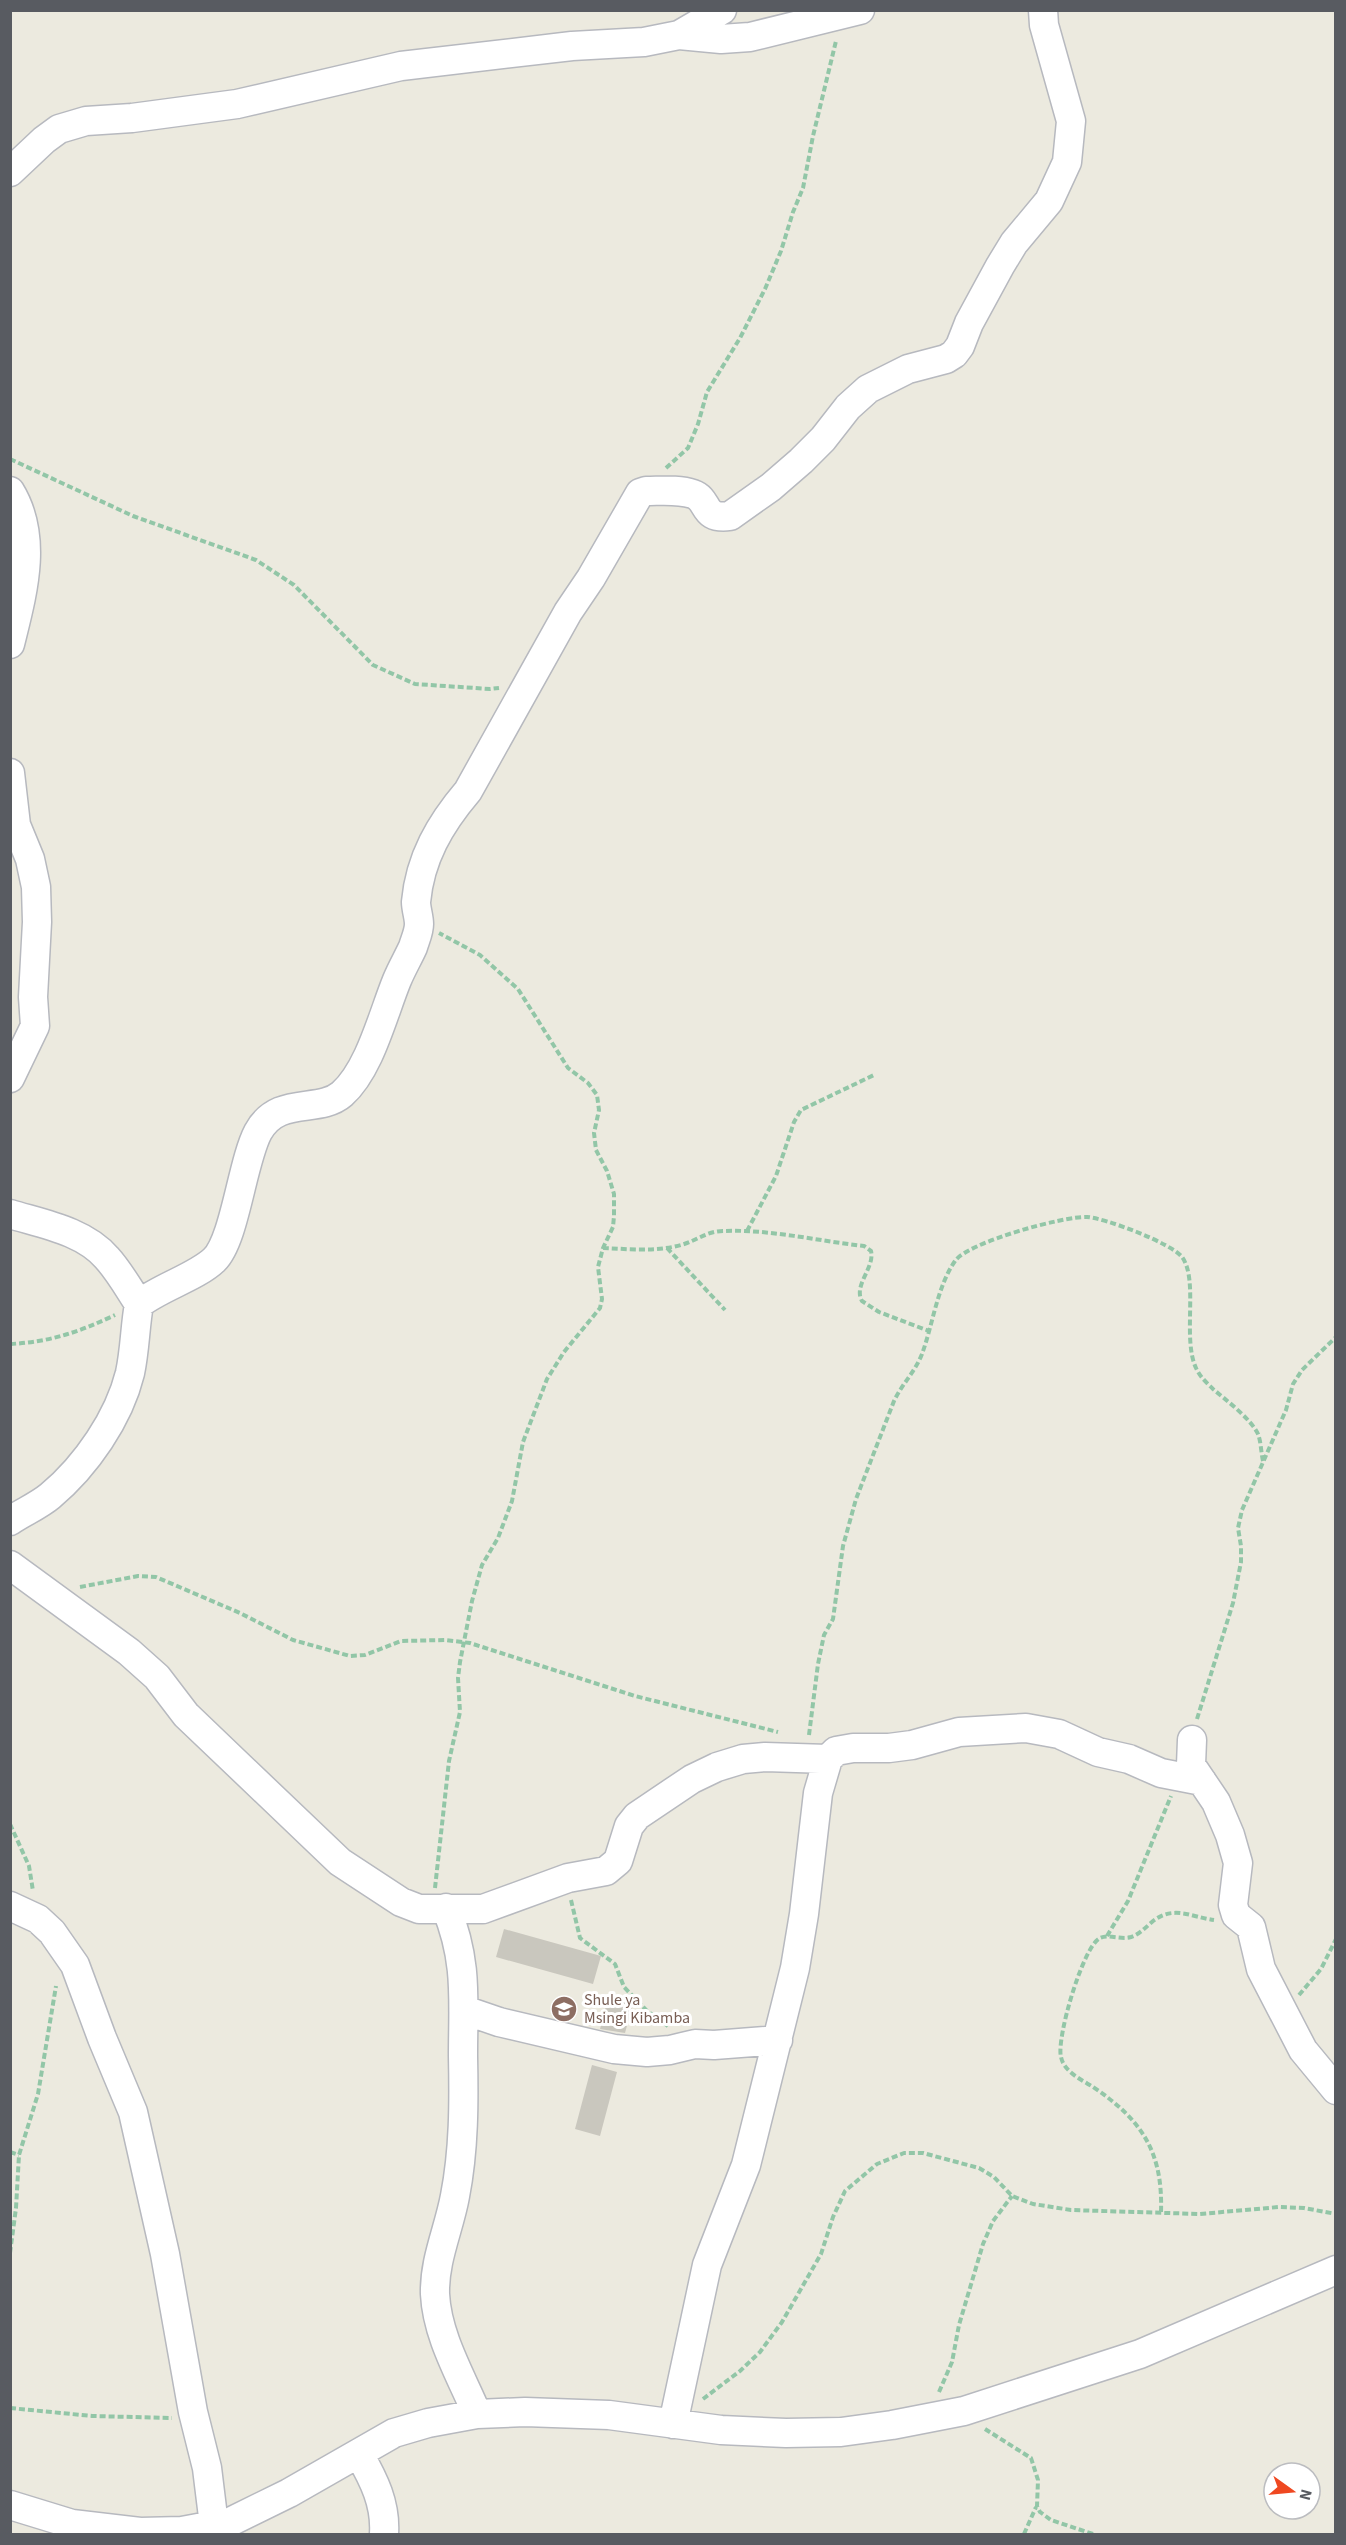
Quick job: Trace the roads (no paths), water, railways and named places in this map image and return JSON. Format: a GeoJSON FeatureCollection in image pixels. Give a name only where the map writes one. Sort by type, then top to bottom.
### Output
{"type":"FeatureCollection","features":[{"type":"Feature","properties":{"kind":"street"},"geometry":{"type":"LineString","coordinates":[[10,172],[59,129],[86,121],[237,104],[401,66],[572,46],[644,42],[679,34],[722,10]]}},
{"type":"Feature","properties":{"kind":"street"},"geometry":{"type":"LineString","coordinates":[[139,1304],[154,1292],[206,1266],[221,1251],[258,1131],[273,1115],[296,1105],[324,1102],[341,1095],[356,1077],[413,947],[419,926],[416,905],[419,877],[431,844],[448,815],[468,791],[568,612],[591,578],[640,494],[646,491],[694,494],[701,499],[708,512],[723,517],[730,516],[771,487],[801,461],[823,439],[848,407],[868,389],[908,369],[946,359],[954,354],[1000,266],[1014,243],[1049,201],[1067,162],[1071,121],[1044,25],[1043,10]]}},
{"type":"Feature","properties":{"kind":"street"},"geometry":{"type":"LineString","coordinates":[[679,34],[721,39],[750,37],[850,13]]}},
{"type":"Feature","properties":{"kind":"street"},"geometry":{"type":"LineString","coordinates":[[10,491],[19,505],[27,552],[20,606],[10,644]]}},
{"type":"Feature","properties":{"kind":"street"},"geometry":{"type":"LineString","coordinates":[[10,773],[16,825],[30,859],[36,887],[37,922],[33,997],[35,1026],[10,1078]]}},
{"type":"Feature","properties":{"kind":"street"},"geometry":{"type":"LineString","coordinates":[[10,1214],[81,1238],[98,1249],[108,1259],[139,1304],[130,1373],[107,1428],[62,1485],[48,1498],[10,1521]]}},
{"type":"Feature","properties":{"kind":"street"},"geometry":{"type":"LineString","coordinates":[[10,1565],[129,1652],[157,1677],[186,1715],[340,1862],[400,1902],[419,1909],[483,1909],[568,1878],[606,1871],[618,1861],[629,1826],[637,1816],[692,1779],[717,1767],[743,1759],[765,1757],[828,1759]]}},
{"type":"Feature","properties":{"kind":"street"},"geometry":{"type":"LineString","coordinates":[[678,2424],[706,2265],[746,2165],[795,1968],[804,1914],[818,1793],[828,1759],[836,1751],[912,1745],[959,1732],[1026,1728],[1059,1734],[1098,1752],[1130,1759],[1161,1773],[1191,1779],[1216,1802],[1233,1844],[1238,1872],[1233,1905],[1236,1915],[1251,1927],[1261,1969],[1303,2050],[1335,2090]]}},
{"type":"Feature","properties":{"kind":"street"},"geometry":{"type":"LineString","coordinates":[[1191,1779],[1192,1740]]}},
{"type":"Feature","properties":{"kind":"street"},"geometry":{"type":"LineString","coordinates":[[439,1908],[460,1948],[464,1974],[464,2010],[462,2142],[455,2197],[436,2276],[435,2296],[444,2337],[477,2414]]}},
{"type":"Feature","properties":{"kind":"street"},"geometry":{"type":"LineString","coordinates":[[22,1911],[52,1932],[75,1965],[133,2112],[165,2254],[194,2418],[207,2468],[214,2525]]}},
{"type":"Feature","properties":{"kind":"street"},"geometry":{"type":"LineString","coordinates":[[464,2010],[499,2022],[614,2049],[647,2052],[696,2044],[714,2045],[778,2040]]}},
{"type":"Feature","properties":{"kind":"street"},"geometry":{"type":"LineString","coordinates":[[10,2505],[72,2524],[140,2532],[182,2531],[230,2522],[394,2433],[428,2423],[477,2414],[525,2412],[609,2415],[721,2430],[776,2433],[841,2432],[933,2418],[964,2411],[1140,2354],[1335,2270]]}},
{"type":"Feature","properties":{"kind":"street"},"geometry":{"type":"LineString","coordinates":[[359,2454],[377,2485],[385,2520],[384,2535]]}},
{"type":"Feature","properties":{"kind":"place","name":"Shule ya Msingi Kibamba"},"geometry":{"type":"Point","coordinates":[564,2009]}}]}
